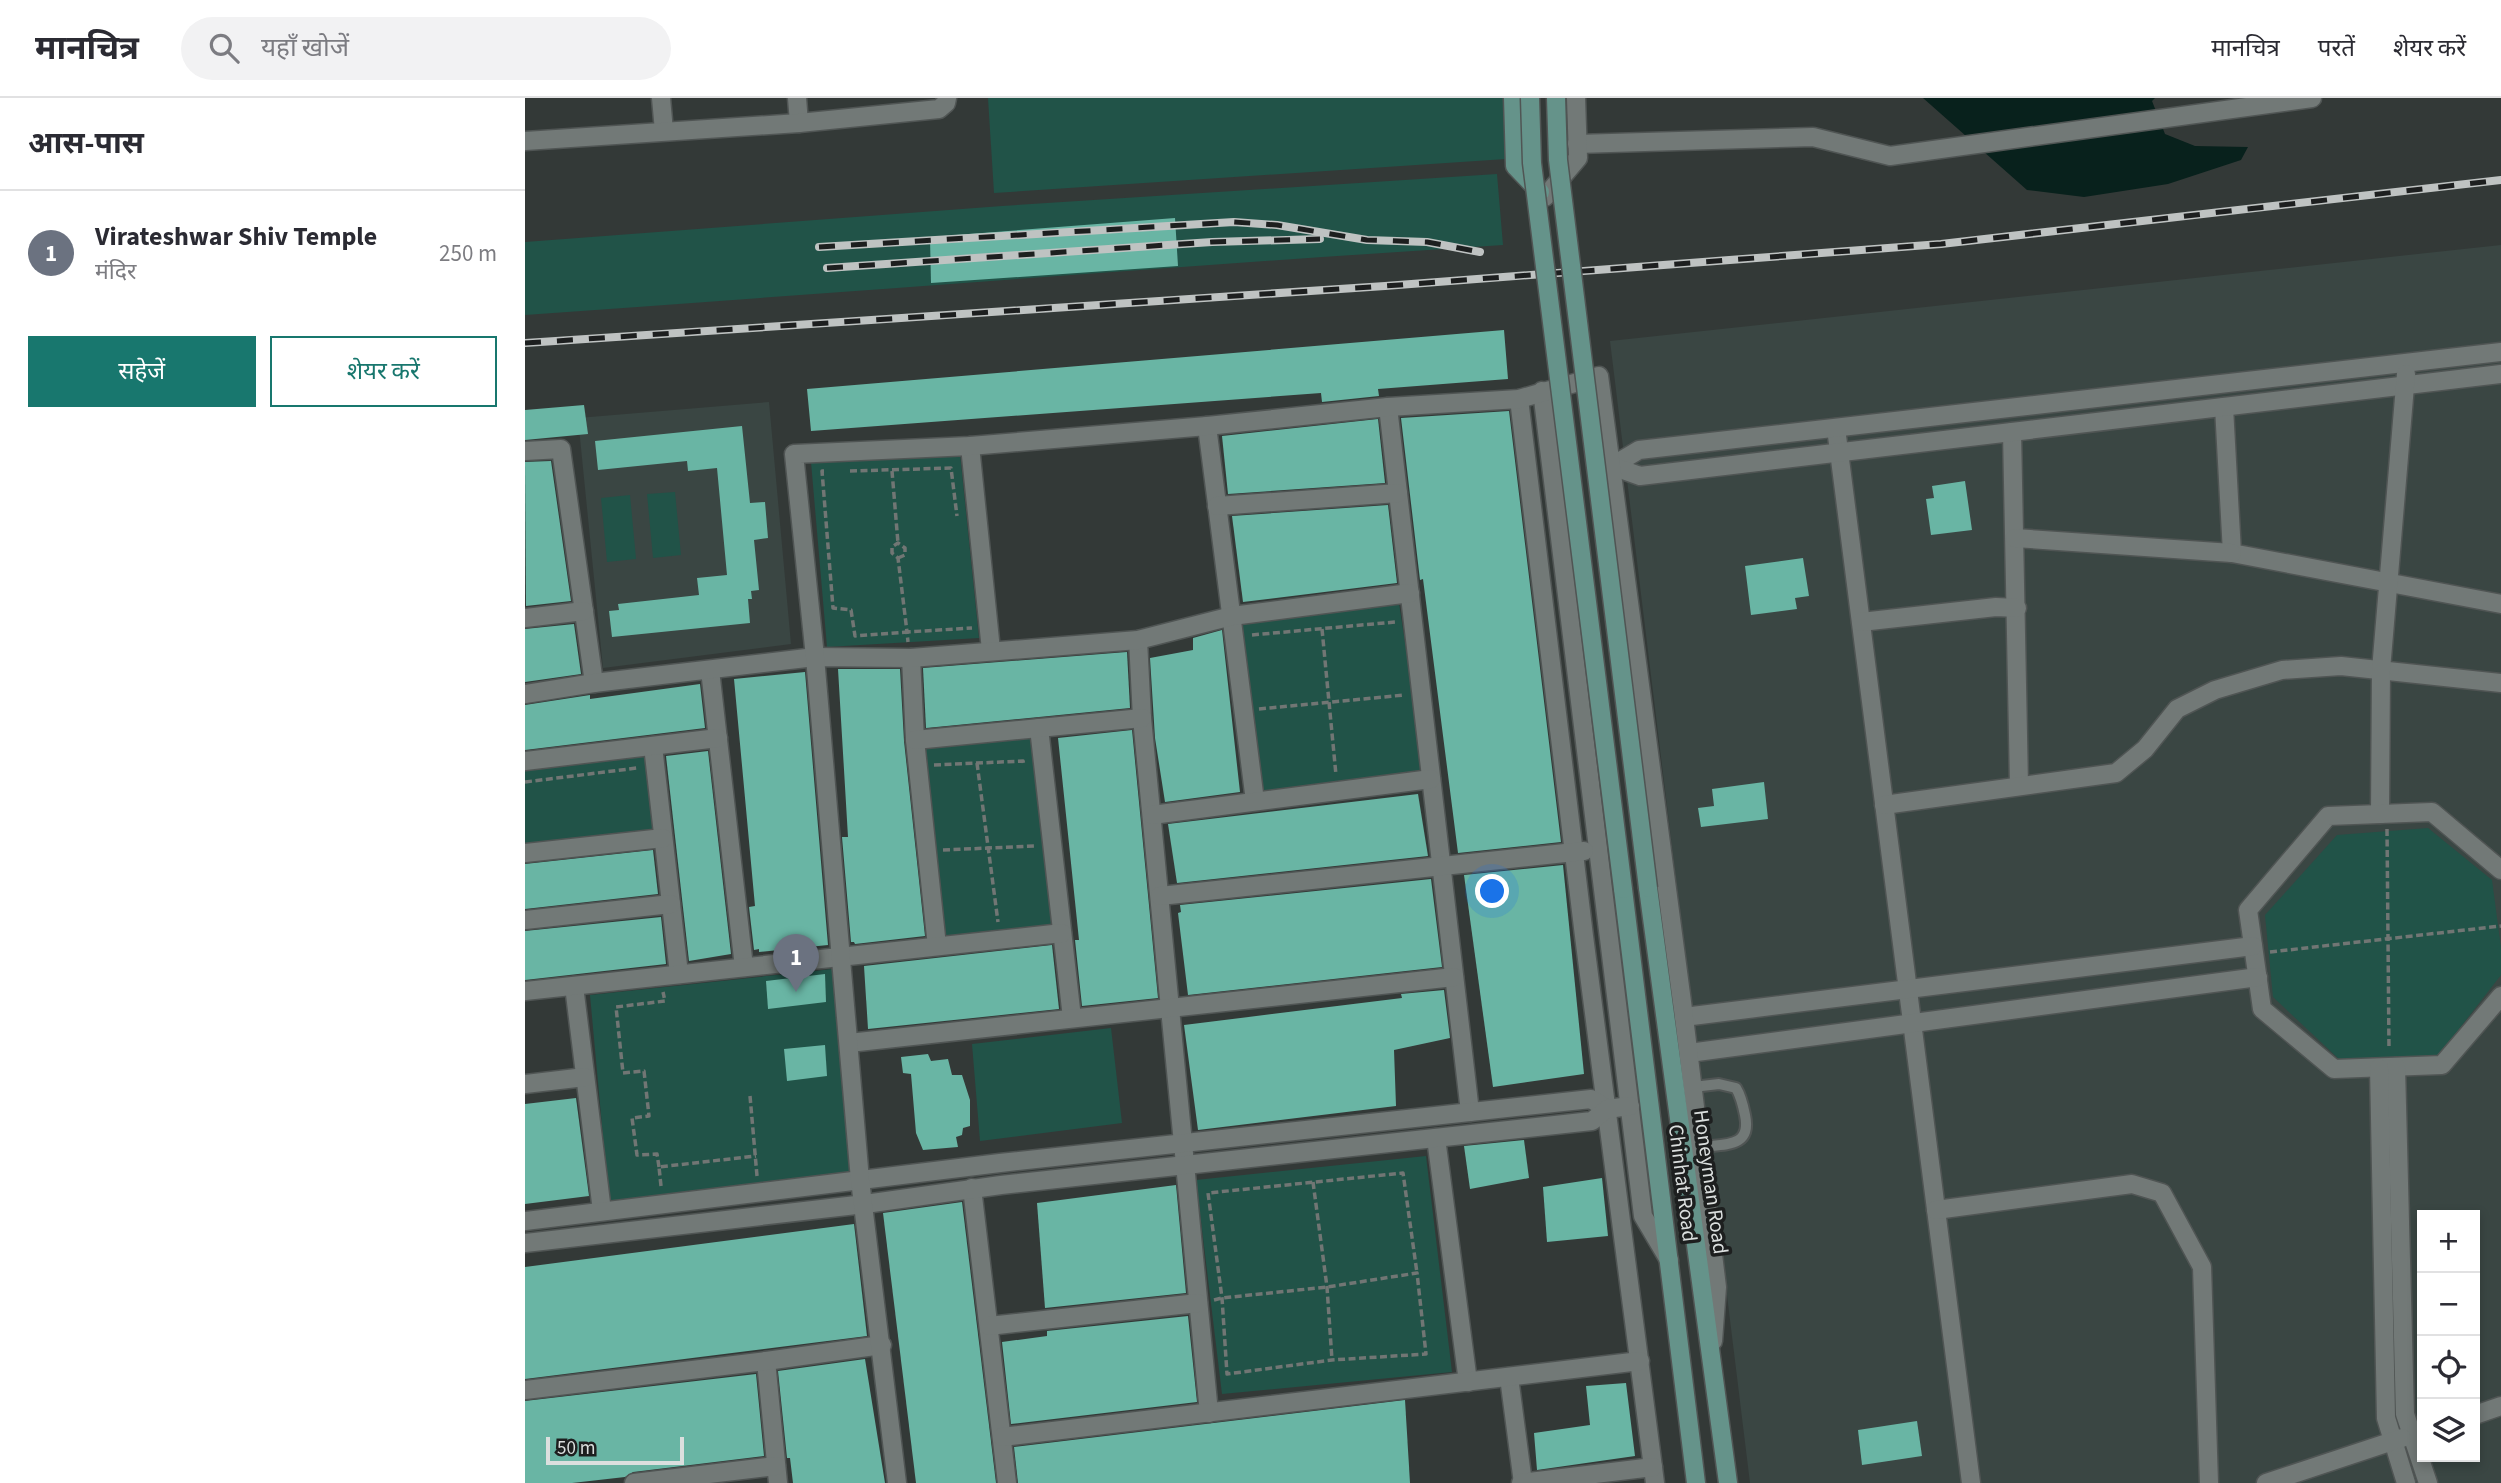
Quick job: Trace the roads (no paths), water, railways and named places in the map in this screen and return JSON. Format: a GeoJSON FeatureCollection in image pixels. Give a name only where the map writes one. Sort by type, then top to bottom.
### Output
{"type":"FeatureCollection","features":[{"type":"Feature","properties":{"kind":"street"},"geometry":{"type":"LineString","coordinates":[[661,98],[664,131]]}},
{"type":"Feature","properties":{"kind":"street"},"geometry":{"type":"LineString","coordinates":[[797,98],[799,122]]}},
{"type":"Feature","properties":{"kind":"street"},"geometry":{"type":"LineString","coordinates":[[525,141],[799,122],[939,109],[946,103],[947,98]]}},
{"type":"Feature","properties":{"kind":"street"},"geometry":{"type":"LineString","coordinates":[[1513,98],[1515,166],[1545,197],[1578,158],[1576,98]]}},
{"type":"Feature","properties":{"kind":"street","name":"Chinhat Road"},"geometry":{"type":"LineString","coordinates":[[1530,98],[1532,163],[1696,1483]]}},
{"type":"Feature","properties":{"kind":"street","name":"Honeyman Road"},"geometry":{"type":"LineString","coordinates":[[1556,98],[1558,160],[1648,888],[1728,1483]]}},
{"type":"Feature","properties":{"kind":"street"},"geometry":{"type":"LineString","coordinates":[[1577,144],[1813,137],[1890,156],[2311,99]]}},
{"type":"Feature","properties":{"kind":"street"},"geometry":{"type":"LineString","coordinates":[[1612,466],[1639,450],[2501,352]]}},
{"type":"Feature","properties":{"kind":"street"},"geometry":{"type":"LineString","coordinates":[[2383,814],[2381,670],[2407,363]]}},
{"type":"Feature","properties":{"kind":"street"},"geometry":{"type":"LineString","coordinates":[[1612,466],[1640,476],[2501,374]]}},
{"type":"Feature","properties":{"kind":"street"},"geometry":{"type":"LineString","coordinates":[[897,1483],[860,1180],[815,657],[794,454],[970,446],[1207,426],[1388,407],[1519,399],[1599,376],[1689,1053],[1717,1287],[1711,1357]]}},
{"type":"Feature","properties":{"kind":"street"},"geometry":{"type":"LineString","coordinates":[[1542,391],[1643,1216],[1669,1260]]}},
{"type":"Feature","properties":{"kind":"street"},"geometry":{"type":"LineString","coordinates":[[1509,1377],[1522,1483],[1654,1475],[1584,936],[1519,399]]}},
{"type":"Feature","properties":{"kind":"street"},"geometry":{"type":"LineString","coordinates":[[1388,407],[1470,1112]]}},
{"type":"Feature","properties":{"kind":"street"},"geometry":{"type":"LineString","coordinates":[[2224,407],[2232,554]]}},
{"type":"Feature","properties":{"kind":"street"},"geometry":{"type":"LineString","coordinates":[[1207,426],[1255,801]]}},
{"type":"Feature","properties":{"kind":"street"},"geometry":{"type":"LineString","coordinates":[[1836,428],[1971,1483]]}},
{"type":"Feature","properties":{"kind":"street"},"geometry":{"type":"LineString","coordinates":[[2013,432],[2019,786]]}},
{"type":"Feature","properties":{"kind":"street"},"geometry":{"type":"LineString","coordinates":[[970,446],[991,650]]}},
{"type":"Feature","properties":{"kind":"street"},"geometry":{"type":"LineString","coordinates":[[525,451],[561,449],[594,683]]}},
{"type":"Feature","properties":{"kind":"street"},"geometry":{"type":"LineString","coordinates":[[1217,506],[1398,493]]}},
{"type":"Feature","properties":{"kind":"street"},"geometry":{"type":"LineString","coordinates":[[2015,538],[2232,554],[2501,604]]}},
{"type":"Feature","properties":{"kind":"street"},"geometry":{"type":"LineString","coordinates":[[525,694],[594,683],[815,657],[911,657],[1137,640],[1232,616],[1410,593]]}},
{"type":"Feature","properties":{"kind":"street"},"geometry":{"type":"LineString","coordinates":[[1861,622],[1996,607],[2017,608]]}},
{"type":"Feature","properties":{"kind":"street"},"geometry":{"type":"LineString","coordinates":[[525,618],[584,611]]}},
{"type":"Feature","properties":{"kind":"street"},"geometry":{"type":"LineString","coordinates":[[1137,640],[1142,718],[1209,1413]]}},
{"type":"Feature","properties":{"kind":"street"},"geometry":{"type":"LineString","coordinates":[[911,657],[915,740],[937,946]]}},
{"type":"Feature","properties":{"kind":"street"},"geometry":{"type":"LineString","coordinates":[[1884,805],[2116,773],[2145,749],[2177,709],[2215,690],[2282,670],[2341,666],[2501,683]]}},
{"type":"Feature","properties":{"kind":"street"},"geometry":{"type":"LineString","coordinates":[[710,670],[744,967]]}},
{"type":"Feature","properties":{"kind":"street"},"geometry":{"type":"LineString","coordinates":[[915,740],[1142,718]]}},
{"type":"Feature","properties":{"kind":"street"},"geometry":{"type":"LineString","coordinates":[[1039,728],[1072,1018]]}},
{"type":"Feature","properties":{"kind":"street"},"geometry":{"type":"LineString","coordinates":[[525,761],[718,738]]}},
{"type":"Feature","properties":{"kind":"street"},"geometry":{"type":"LineString","coordinates":[[653,746],[671,904],[670,975]]}},
{"type":"Feature","properties":{"kind":"street"},"geometry":{"type":"LineString","coordinates":[[1152,814],[1431,779]]}},
{"type":"Feature","properties":{"kind":"street"},"geometry":{"type":"LineString","coordinates":[[2501,870],[2432,812],[2328,816],[2248,910],[2262,1009],[2334,1069],[2442,1065],[2501,996]]}},
{"type":"Feature","properties":{"kind":"street"},"geometry":{"type":"LineString","coordinates":[[525,853],[663,838]]}},
{"type":"Feature","properties":{"kind":"street"},"geometry":{"type":"LineString","coordinates":[[1160,896],[1575,853],[1598,848]]}},
{"type":"Feature","properties":{"kind":"street"},"geometry":{"type":"LineString","coordinates":[[525,920],[671,904]]}},
{"type":"Feature","properties":{"kind":"street"},"geometry":{"type":"LineString","coordinates":[[525,991],[1062,933]]}},
{"type":"Feature","properties":{"kind":"street"},"geometry":{"type":"LineString","coordinates":[[1684,1017],[2254,950]]}},
{"type":"Feature","properties":{"kind":"street"},"geometry":{"type":"LineString","coordinates":[[849,1043],[1454,976]]}},
{"type":"Feature","properties":{"kind":"street"},"geometry":{"type":"LineString","coordinates":[[1689,1053],[2258,977]]}},
{"type":"Feature","properties":{"kind":"street"},"geometry":{"type":"LineString","coordinates":[[574,986],[602,1211]]}},
{"type":"Feature","properties":{"kind":"street"},"geometry":{"type":"LineString","coordinates":[[2266,1483],[2417,1434],[2405,1414],[2388,1068]]}},
{"type":"Feature","properties":{"kind":"street"},"geometry":{"type":"LineString","coordinates":[[2388,1068],[2386,1418],[2406,1483]]}},
{"type":"Feature","properties":{"kind":"street"},"geometry":{"type":"LineString","coordinates":[[525,1084],[585,1077]]}},
{"type":"Feature","properties":{"kind":"street"},"geometry":{"type":"LineString","coordinates":[[525,1221],[860,1180],[1591,1098],[1607,1109]]}},
{"type":"Feature","properties":{"kind":"street"},"geometry":{"type":"LineString","coordinates":[[525,1243],[865,1204],[972,1188],[1592,1121],[1607,1109],[1630,1106]]}},
{"type":"Feature","properties":{"kind":"street"},"geometry":{"type":"LineString","coordinates":[[1436,1138],[1468,1381]]}},
{"type":"Feature","properties":{"kind":"street"},"geometry":{"type":"LineString","coordinates":[[1936,1210],[2132,1184],[2162,1193],[2202,1267],[2209,1483]]}},
{"type":"Feature","properties":{"kind":"street"},"geometry":{"type":"LineString","coordinates":[[972,1188],[1007,1483]]}},
{"type":"Feature","properties":{"kind":"street"},"geometry":{"type":"LineString","coordinates":[[727,1196],[765,1216]]}},
{"type":"Feature","properties":{"kind":"street"},"geometry":{"type":"LineString","coordinates":[[1624,1244],[1643,1216]]}},
{"type":"Feature","properties":{"kind":"street"},"geometry":{"type":"LineString","coordinates":[[989,1326],[1198,1303]]}},
{"type":"Feature","properties":{"kind":"street"},"geometry":{"type":"LineString","coordinates":[[525,1390],[882,1345]]}},
{"type":"Feature","properties":{"kind":"street"},"geometry":{"type":"LineString","coordinates":[[634,1483],[777,1474],[766,1361]]}},
{"type":"Feature","properties":{"kind":"street"},"geometry":{"type":"LineString","coordinates":[[1002,1437],[1640,1361]]}},
{"type":"Feature","properties":{"kind":"street"},"geometry":{"type":"LineString","coordinates":[[2480,1413],[2501,1406]]}},
{"type":"Feature","properties":{"kind":"street"},"geometry":{"type":"LineString","coordinates":[[2423,1462],[2428,1483]]}},
{"type":"Feature","properties":{"kind":"lane"},"geometry":{"type":"LineString","coordinates":[[1693,1087],[1720,1084],[1736,1088],[1742,1101],[1747,1127],[1747,1133],[1742,1139],[1700,1147]]}},
{"type":"Feature","properties":{"kind":"railway"},"geometry":{"type":"LineString","coordinates":[[525,343],[1385,286],[1941,244],[2501,180]]}},
{"type":"Feature","properties":{"kind":"railway"},"geometry":{"type":"LineString","coordinates":[[819,247],[1234,222],[1277,225],[1367,240],[1427,242],[1480,252]]}},
{"type":"Feature","properties":{"kind":"railway"},"geometry":{"type":"LineString","coordinates":[[827,268],[1212,242],[1320,239]]}},
{"type":"Feature","properties":{"kind":"place","name":"Virateshwar Shiv Temple"},"geometry":{"type":"Point","coordinates":[796,992]}}]}
